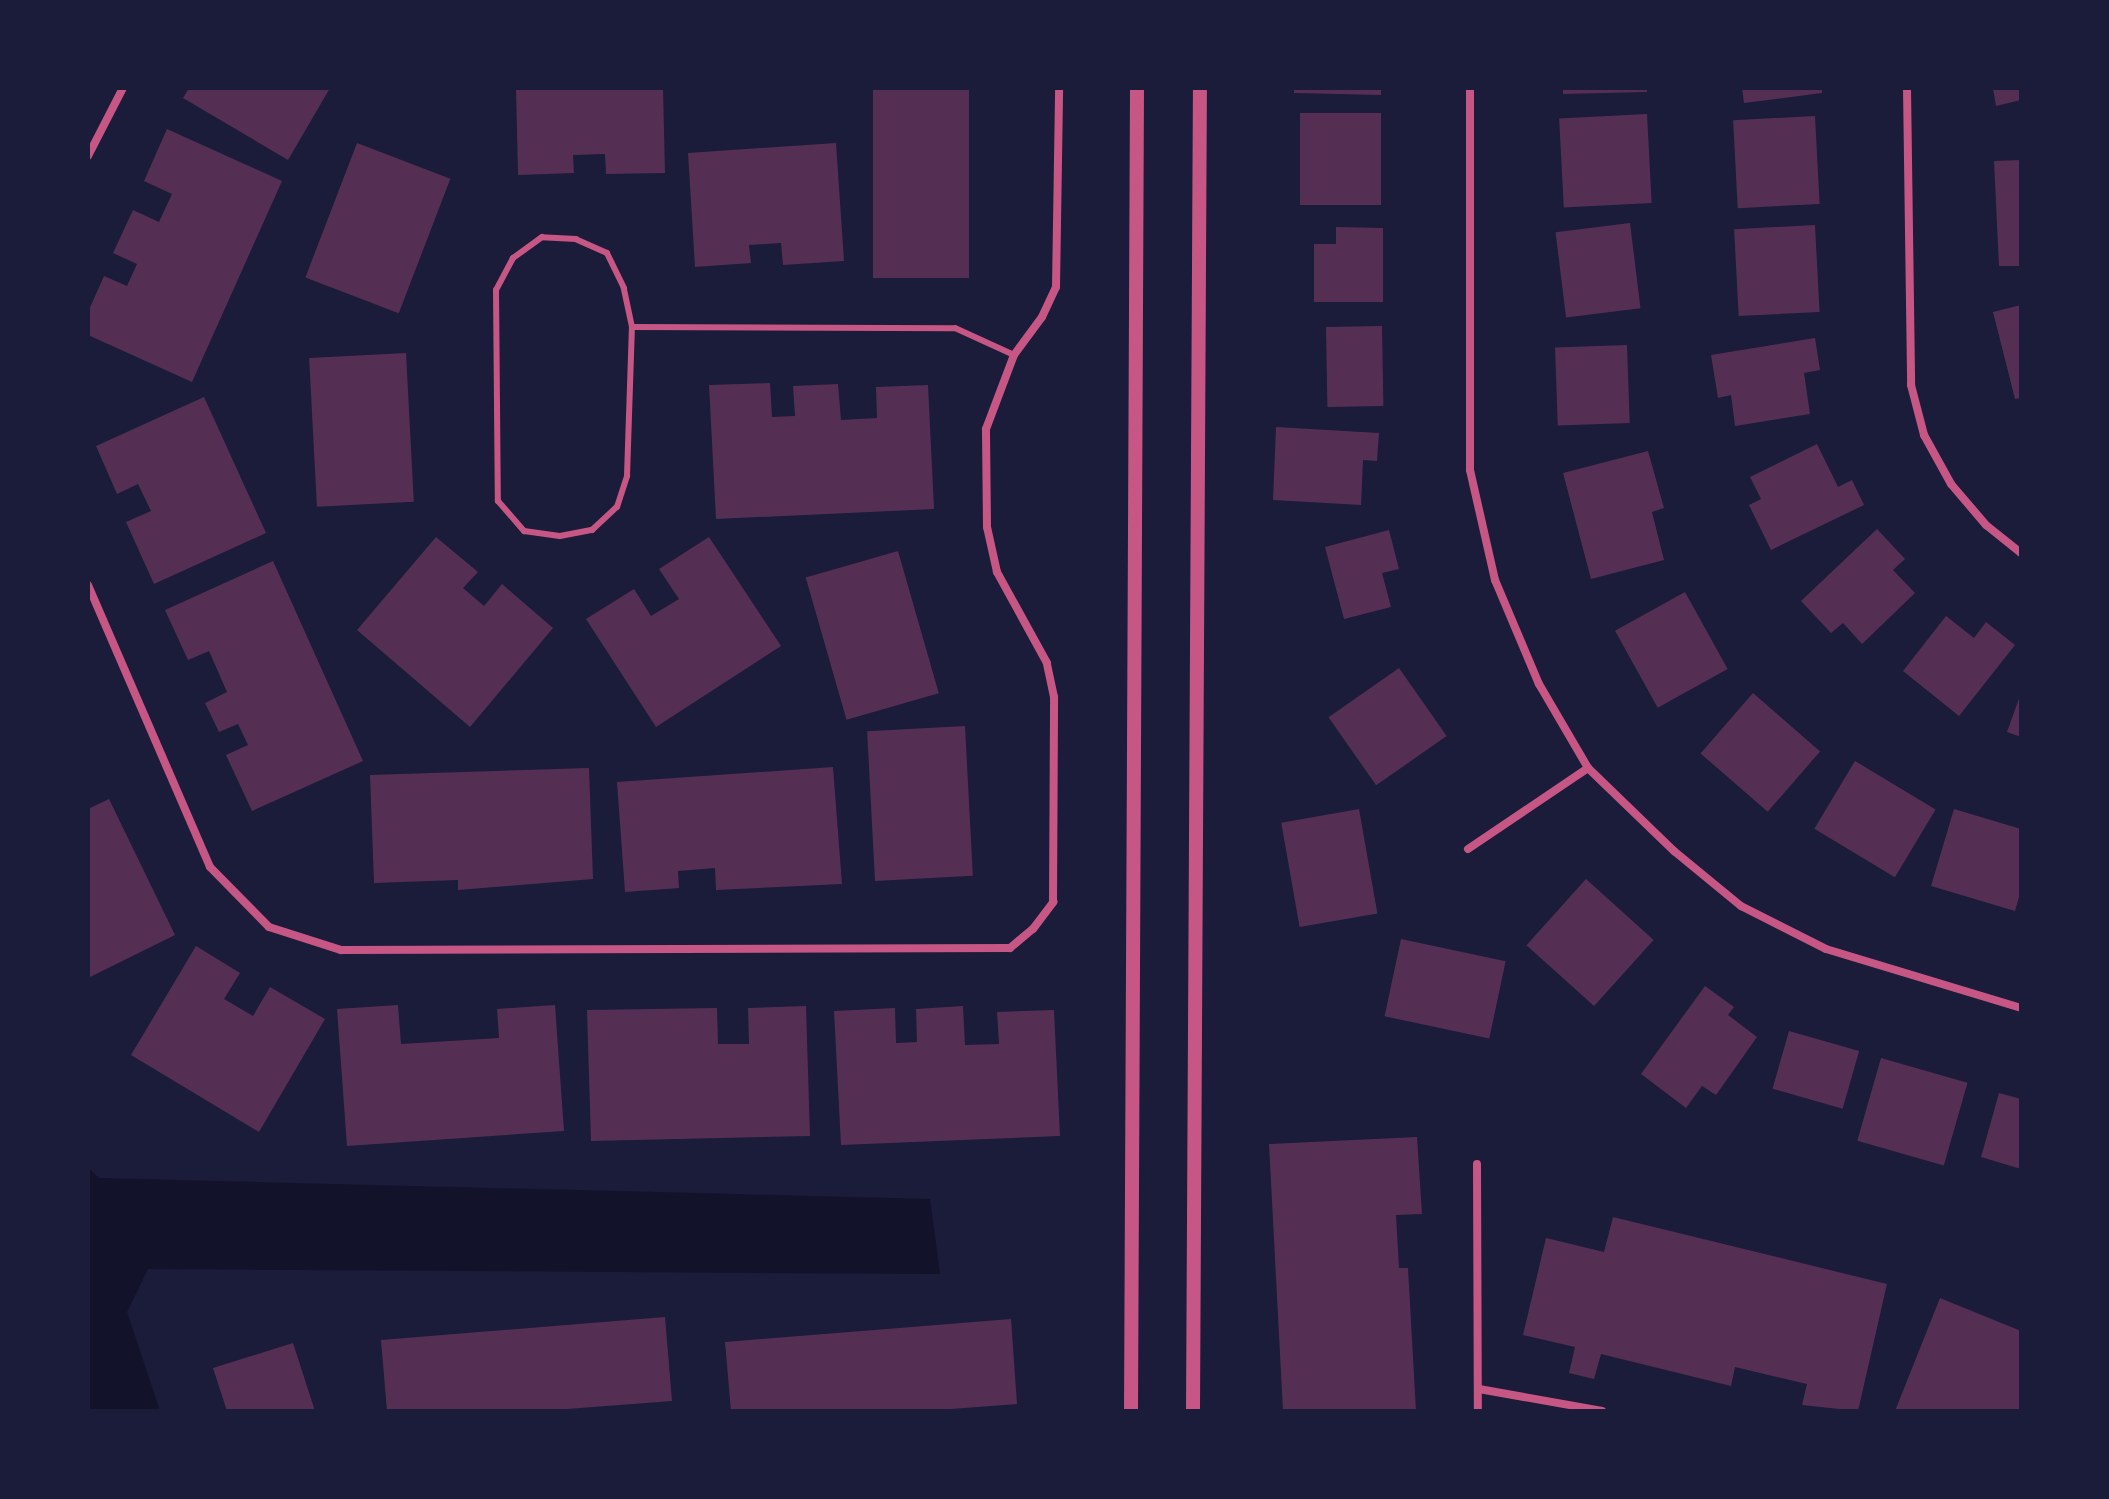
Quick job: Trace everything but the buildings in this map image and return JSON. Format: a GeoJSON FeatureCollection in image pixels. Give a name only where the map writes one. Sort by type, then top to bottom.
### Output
{"type":"FeatureCollection","features":[{"type":"Feature","properties":{"kind":"street"},"geometry":{"type":"LineString","coordinates":[[88,156],[123,88]]}},
{"type":"Feature","properties":{"kind":"street"},"geometry":{"type":"LineString","coordinates":[[88,585],[210,867],[269,927],[341,950],[1010,948],[1033,929],[1053,902],[1054,697],[1047,663],[997,572],[987,527],[986,429],[1014,355],[1042,317],[1056,287],[1059,88]]}},
{"type":"Feature","properties":{"kind":"street"},"geometry":{"type":"LineString","coordinates":[[1131,1411],[1137,88]]}},
{"type":"Feature","properties":{"kind":"street"},"geometry":{"type":"LineString","coordinates":[[1193,1411],[1200,88]]}},
{"type":"Feature","properties":{"kind":"street"},"geometry":{"type":"LineString","coordinates":[[1470,88],[1470,470],[1495,580],[1539,684],[1588,768],[1674,851],[1741,906],[1826,949],[2021,1008]]}},
{"type":"Feature","properties":{"kind":"street"},"geometry":{"type":"LineString","coordinates":[[1907,88],[1911,385],[1924,435],[1951,484],[1986,525],[2021,553]]}},
{"type":"Feature","properties":{"kind":"street"},"geometry":{"type":"LineString","coordinates":[[1468,849],[1588,768]]}},
{"type":"Feature","properties":{"kind":"street"},"geometry":{"type":"LineString","coordinates":[[1477,1164],[1478,1411]]}},
{"type":"Feature","properties":{"kind":"street"},"geometry":{"type":"LineString","coordinates":[[1479,1389],[1602,1411]]}},
{"type":"Feature","properties":{"kind":"lane"},"geometry":{"type":"LineString","coordinates":[[542,237],[576,239],[607,253],[624,288],[632,327],[627,476],[617,507],[592,530],[560,536],[524,531],[498,501],[496,290],[513,258],[542,237]]}},
{"type":"Feature","properties":{"kind":"lane"},"geometry":{"type":"LineString","coordinates":[[632,327],[955,328],[1014,355]]}},
{"type":"Feature","properties":{"kind":"shaded area"},"geometry":{"type":"Polygon","coordinates":[[[88,1168],[99,1178],[930,1199],[940,1274],[148,1269],[127,1312],[160,1411],[88,1411],[88,1168]]]}}]}
